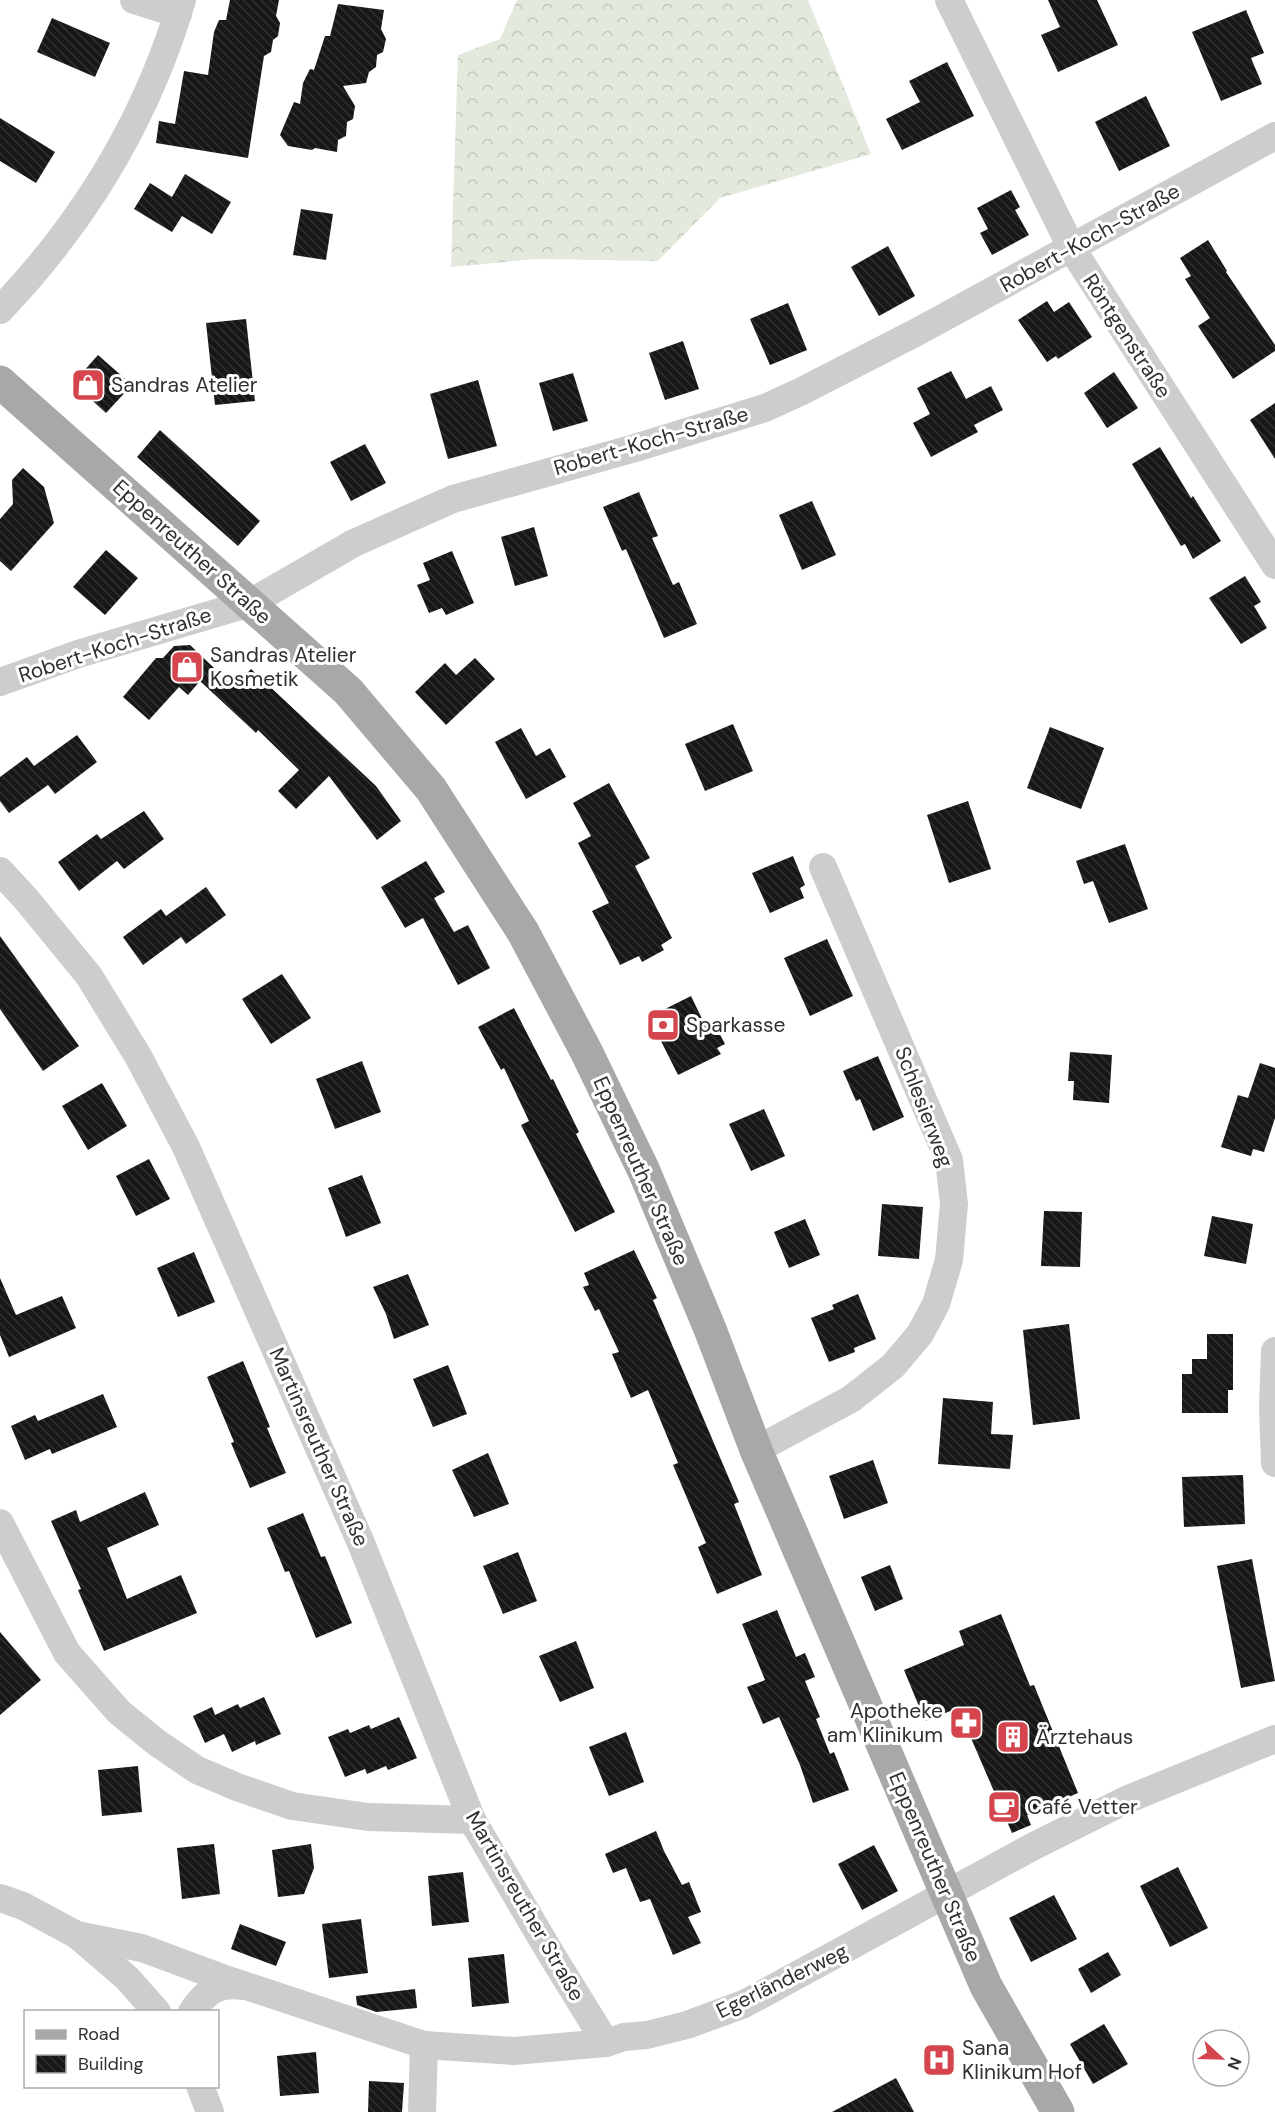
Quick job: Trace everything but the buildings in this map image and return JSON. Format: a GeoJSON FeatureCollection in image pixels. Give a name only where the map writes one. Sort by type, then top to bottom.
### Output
{"type":"FeatureCollection","features":[{"type":"Feature","properties":{"kind":"main road","name":"Eppenreuther Straße"},"geometry":{"type":"LineString","coordinates":[[0,382],[348,691],[431,789],[523,932],[586,1051],[644,1171],[710,1329],[756,1450],[986,1986],[1058,2112]]}},
{"type":"Feature","properties":{"kind":"street"},"geometry":{"type":"LineString","coordinates":[[0,309],[51,254],[109,171],[158,71],[180,7],[134,0]]}},
{"type":"Feature","properties":{"kind":"street","name":"Röntgenstraße"},"geometry":{"type":"LineString","coordinates":[[949,0],[1072,249],[1275,565]]}},
{"type":"Feature","properties":{"kind":"street","name":"Robert-Koch-Straße"},"geometry":{"type":"LineString","coordinates":[[0,682],[78,654],[250,603],[354,543],[453,499],[635,448],[765,408],[896,343],[1072,249],[1275,136]]}},
{"type":"Feature","properties":{"kind":"street","name":"Schlesierweg"},"geometry":{"type":"LineString","coordinates":[[756,1450],[852,1399],[893,1366],[920,1334],[936,1304],[949,1260],[954,1204],[949,1160],[823,867]]}},
{"type":"Feature","properties":{"kind":"street","name":"Martinsreuther Straße"},"geometry":{"type":"LineString","coordinates":[[0,871],[89,976],[138,1056],[186,1147],[361,1543],[472,1820],[606,2043]]}},
{"type":"Feature","properties":{"kind":"street"},"geometry":{"type":"LineString","coordinates":[[1275,1352],[1272,1408],[1275,1462]]}},
{"type":"Feature","properties":{"kind":"street"},"geometry":{"type":"LineString","coordinates":[[0,1523],[67,1653],[119,1712],[196,1770],[292,1806],[368,1817],[472,1820]]}},
{"type":"Feature","properties":{"kind":"street","name":"Egerländerweg"},"geometry":{"type":"LineString","coordinates":[[77,1935],[142,1948],[424,2045],[514,2051],[606,2043],[687,2025],[744,2004],[1032,1847],[1126,1800],[1275,1739]]}},
{"type":"Feature","properties":{"kind":"street"},"geometry":{"type":"LineString","coordinates":[[0,1898],[23,1906],[77,1935],[127,1978],[154,2010]]}},
{"type":"Feature","properties":{"kind":"street","name":"Egerländerweg"},"geometry":{"type":"LineString","coordinates":[[194,2010],[208,1991],[219,1986],[233,1984],[254,1988]]}},
{"type":"Feature","properties":{"kind":"street"},"geometry":{"type":"LineString","coordinates":[[422,2112],[424,2045]]}},
{"type":"Feature","properties":{"kind":"street"},"geometry":{"type":"LineString","coordinates":[[201,2088],[210,2112]]}},
{"type":"Feature","properties":{"kind":"green space"},"geometry":{"type":"Polygon","coordinates":[[[517,0],[808,0],[871,154],[720,198],[658,261],[537,259],[451,267],[458,55],[500,39],[517,0]]]}},
{"type":"Feature","properties":{"kind":"place","name":"Sandras Atelier"},"geometry":{"type":"Point","coordinates":[88,385]}},
{"type":"Feature","properties":{"kind":"place","name":"Sandras Atelier Kosmetik"},"geometry":{"type":"Point","coordinates":[187,667]}},
{"type":"Feature","properties":{"kind":"place","name":"Sparkasse"},"geometry":{"type":"Point","coordinates":[663,1025]}},
{"type":"Feature","properties":{"kind":"place","name":"Apotheke am Klinikum"},"geometry":{"type":"Point","coordinates":[966,1723]}},
{"type":"Feature","properties":{"kind":"place","name":"Ärztehaus"},"geometry":{"type":"Point","coordinates":[1013,1737]}},
{"type":"Feature","properties":{"kind":"place","name":"Café Vetter"},"geometry":{"type":"Point","coordinates":[1004,1807]}},
{"type":"Feature","properties":{"kind":"place","name":"Sana Klinikum Hof"},"geometry":{"type":"Point","coordinates":[939,2060]}}]}
